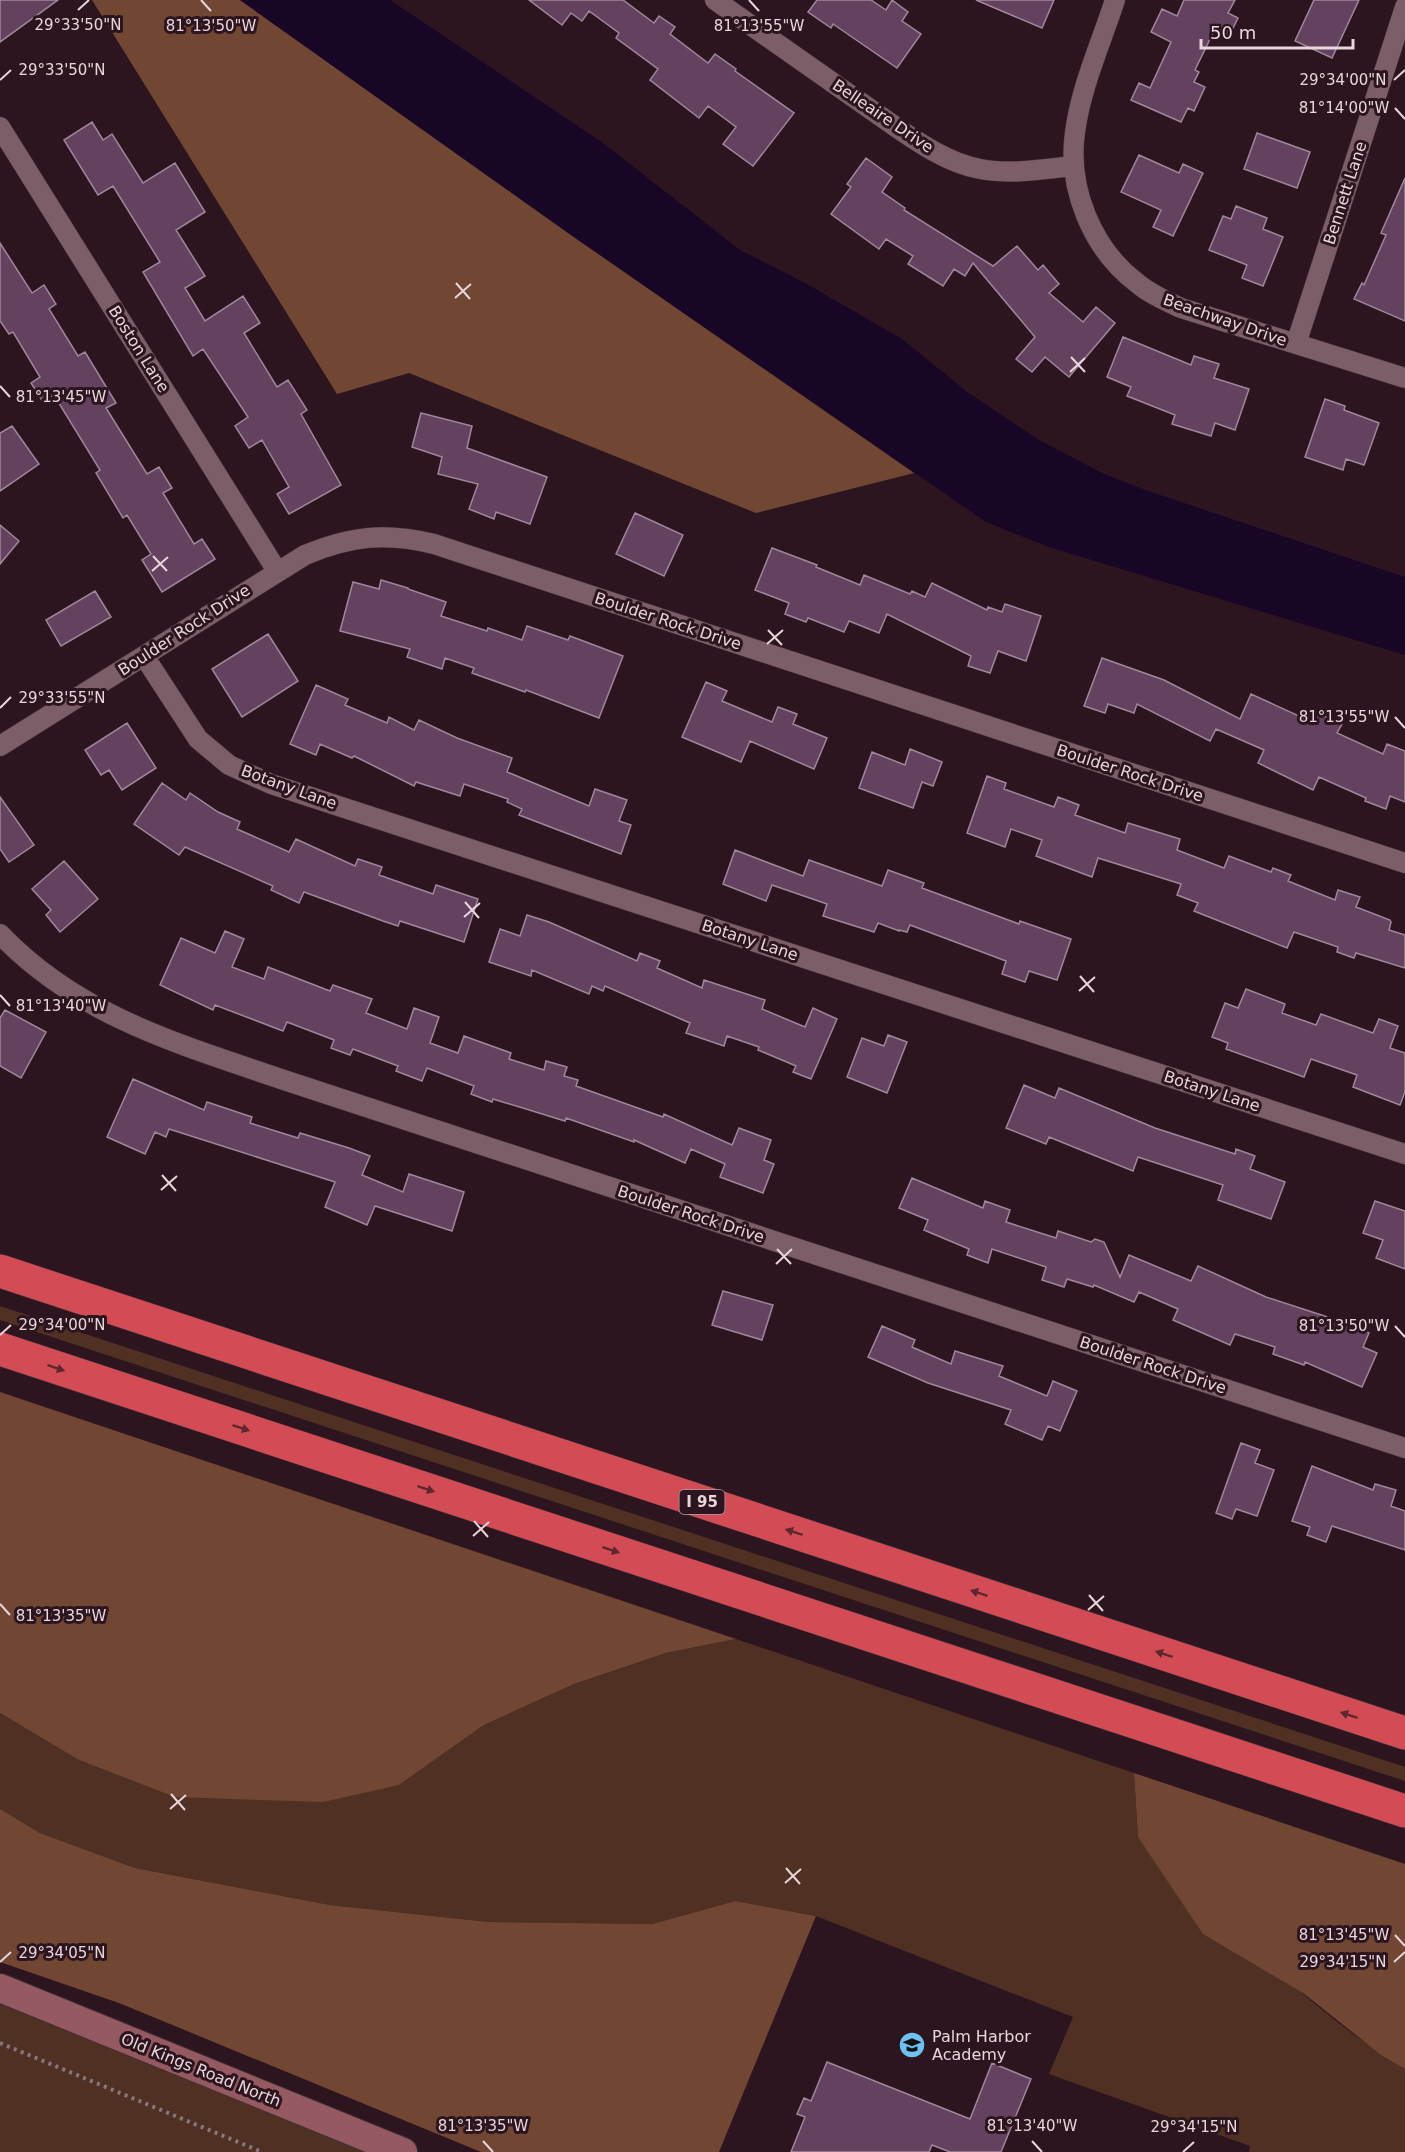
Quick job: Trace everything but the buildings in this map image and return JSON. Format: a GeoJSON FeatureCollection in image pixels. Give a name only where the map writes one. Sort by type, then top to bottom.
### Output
{"type":"FeatureCollection","features":[{"type":"Feature","properties":{"kind":"highway","name":"I 95"},"geometry":{"type":"LineString","coordinates":[[0,1271],[1405,1733]]}},
{"type":"Feature","properties":{"kind":"highway"},"geometry":{"type":"LineString","coordinates":[[0,1349],[1405,1811]]}},
{"type":"Feature","properties":{"kind":"street","name":"Belleaire Drive"},"geometry":{"type":"LineString","coordinates":[[714,0],[893,125],[949,158],[973,167],[997,171],[1074,166]]}},
{"type":"Feature","properties":{"kind":"street","name":"Beachway Drive"},"geometry":{"type":"LineString","coordinates":[[1115,0],[1078,116],[1074,166],[1079,196],[1093,231],[1121,269],[1137,284],[1181,308],[1405,378]]}},
{"type":"Feature","properties":{"kind":"street","name":"Bennett Lane"},"geometry":{"type":"LineString","coordinates":[[1296,344],[1405,7]]}},
{"type":"Feature","properties":{"kind":"street","name":"Boston Lane"},"geometry":{"type":"LineString","coordinates":[[0,127],[278,571]]}},
{"type":"Feature","properties":{"kind":"street","name":"Boulder Rock Drive"},"geometry":{"type":"LineString","coordinates":[[0,746],[305,555],[326,546],[358,538],[391,536],[434,544],[1405,863]]}},
{"type":"Feature","properties":{"kind":"street","name":"Botany Lane"},"geometry":{"type":"LineString","coordinates":[[144,656],[198,739],[230,765],[263,780],[1405,1154]]}},
{"type":"Feature","properties":{"kind":"street","name":"Boulder Rock Drive"},"geometry":{"type":"LineString","coordinates":[[0,934],[24,957],[84,1001],[158,1037],[1405,1448]]}},
{"type":"Feature","properties":{"kind":"street","name":"Old Kings Road North"},"geometry":{"type":"LineString","coordinates":[[0,1988],[403,2152]]}},
{"type":"Feature","properties":{"kind":"path"},"geometry":{"type":"LineString","coordinates":[[0,2043],[262,2152]]}},
{"type":"Feature","properties":{"kind":"shaded area"},"geometry":{"type":"Polygon","coordinates":[[[92,0],[240,0],[571,235],[914,473],[756,513],[409,373],[337,394],[92,0]]]}},
{"type":"Feature","properties":{"kind":"shaded area"},"geometry":{"type":"Polygon","coordinates":[[[240,0],[390,0],[603,143],[740,250],[805,283],[902,339],[966,391],[1039,440],[1104,474],[1148,491],[1405,577],[1405,655],[1049,547],[986,522],[571,235],[240,0]]]}},
{"type":"Feature","properties":{"kind":"shaded area"},"geometry":{"type":"Polygon","coordinates":[[[0,1306],[1405,1767],[1405,1781],[0,1320],[0,1306]]]}},
{"type":"Feature","properties":{"kind":"shaded area"},"geometry":{"type":"Polygon","coordinates":[[[0,1392],[736,1639],[666,1653],[574,1684],[484,1725],[399,1785],[323,1802],[175,1797],[77,1759],[0,1713],[0,1392]]]}},
{"type":"Feature","properties":{"kind":"shaded area"},"geometry":{"type":"Polygon","coordinates":[[[736,1639],[1134,1773],[1138,1837],[1233,1930],[1299,1990],[1334,2019],[1405,2069],[1405,2152],[1249,2152],[1250,2146],[1049,2074],[1073,2017],[816,1916],[735,1901],[652,1924],[489,1922],[330,1905],[135,1868],[40,1833],[0,1809],[0,1713],[77,1759],[399,1785],[484,1725],[574,1684],[666,1653],[736,1639]]]}},
{"type":"Feature","properties":{"kind":"shaded area"},"geometry":{"type":"Polygon","coordinates":[[[1134,1773],[1405,1864],[1405,2069],[1381,2055],[1303,1993],[1203,1934],[1138,1837],[1134,1773]]]}},
{"type":"Feature","properties":{"kind":"shaded area"},"geometry":{"type":"Polygon","coordinates":[[[0,1809],[40,1833],[135,1868],[330,1905],[489,1922],[652,1924],[735,1901],[816,1916],[719,2152],[481,2152],[119,2003],[0,1962],[0,1809]]]}},
{"type":"Feature","properties":{"kind":"shaded area"},"geometry":{"type":"Polygon","coordinates":[[[0,1999],[374,2152],[0,2152],[0,1999]]]}},
{"type":"Feature","properties":{"kind":"place","name":"Palm Harbor Academy"},"geometry":{"type":"Point","coordinates":[912,2045]}}]}
